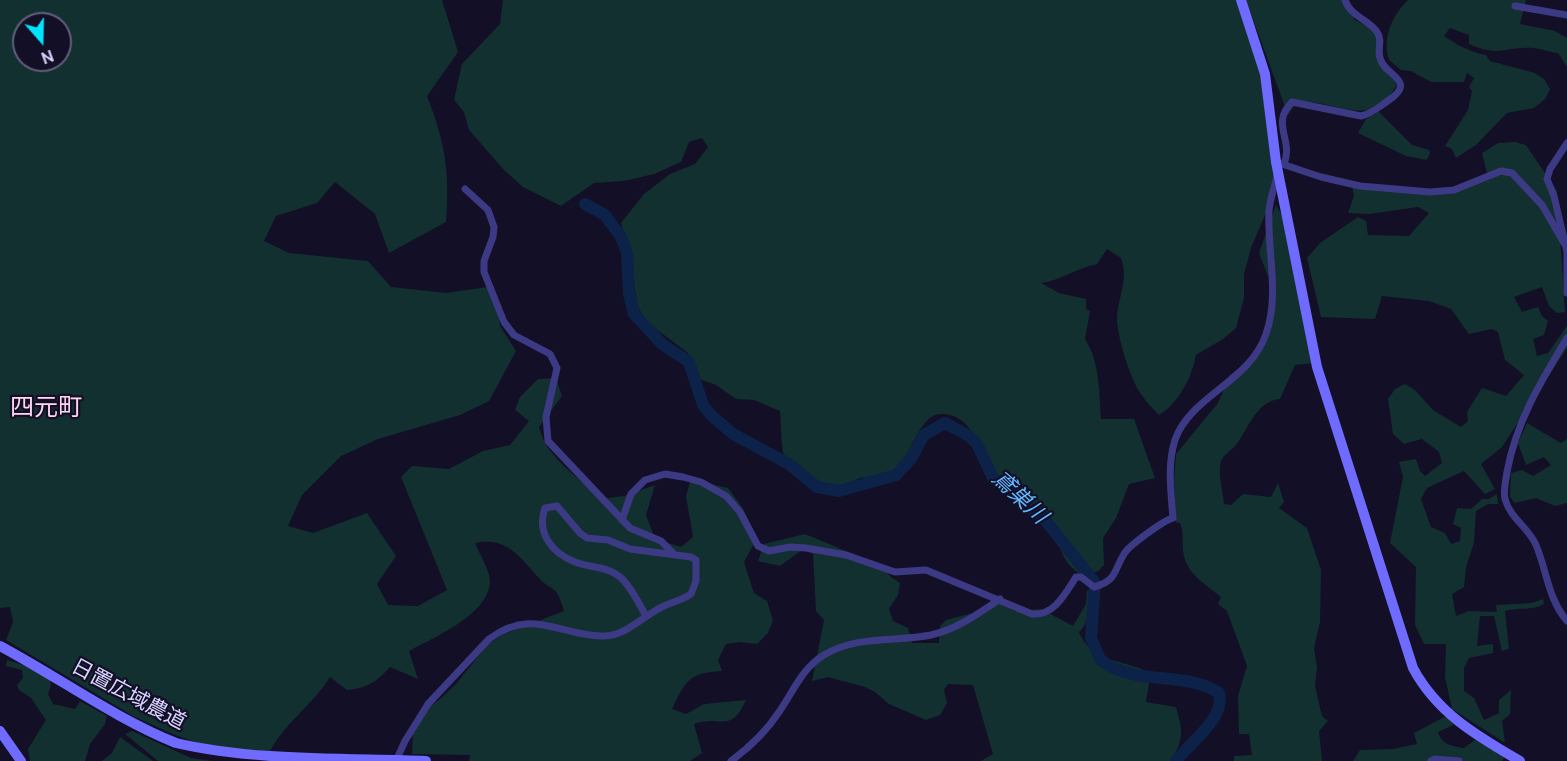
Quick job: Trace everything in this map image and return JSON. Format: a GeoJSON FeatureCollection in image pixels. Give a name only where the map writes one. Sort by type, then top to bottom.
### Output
{"type":"FeatureCollection","features":[{"type":"Feature","properties":{"kind":"street"},"geometry":{"type":"LineString","coordinates":[[1240,0],[1265,74],[1317,367],[1413,668],[1436,703],[1452,718],[1520,761]]}},
{"type":"Feature","properties":{"kind":"street"},"geometry":{"type":"LineString","coordinates":[[622,520],[631,494],[645,480],[665,474],[701,482],[726,496],[740,512],[758,546],[769,551],[790,547],[806,548],[846,555],[895,572],[926,570],[1032,614],[1049,611],[1058,603],[1076,577],[1081,577],[1094,587],[1102,585],[1117,572],[1130,546],[1173,518],[1171,457],[1181,427],[1200,406],[1247,368],[1266,334],[1272,302],[1269,212],[1280,163],[1287,156],[1286,138],[1281,128],[1284,111],[1292,102],[1361,116],[1369,114],[1398,94],[1401,86],[1397,76],[1383,66],[1379,56],[1381,38],[1376,29],[1356,17],[1345,0]]}},
{"type":"Feature","properties":{"kind":"street"},"geometry":{"type":"LineString","coordinates":[[1515,6],[1567,15]]}},
{"type":"Feature","properties":{"kind":"street"},"geometry":{"type":"LineString","coordinates":[[1567,142],[1550,169],[1547,179],[1554,196],[1564,243],[1567,293]]}},
{"type":"Feature","properties":{"kind":"street"},"geometry":{"type":"LineString","coordinates":[[1280,163],[1360,186],[1430,192],[1454,190],[1501,171],[1512,173],[1542,205],[1564,243]]}},
{"type":"Feature","properties":{"kind":"street"},"geometry":{"type":"LineString","coordinates":[[465,189],[488,210],[494,227],[493,237],[484,261],[484,272],[504,322],[514,335],[550,354],[557,368],[546,417],[548,441],[630,528],[668,545],[675,555]]}},
{"type":"Feature","properties":{"kind":"street"},"geometry":{"type":"LineString","coordinates":[[1567,338],[1542,376],[1515,436],[1505,486],[1505,499],[1512,513],[1535,543],[1557,609],[1567,621]]}},
{"type":"Feature","properties":{"kind":"street"},"geometry":{"type":"LineString","coordinates":[[396,760],[405,741],[429,704],[489,639],[500,631],[516,624],[531,624],[605,636],[628,629],[646,616],[691,594],[696,581],[696,560],[691,557],[630,549],[608,540],[587,538],[557,506],[545,508],[543,533],[552,546],[576,563],[606,570],[619,576],[646,616]]}},
{"type":"Feature","properties":{"kind":"street"},"geometry":{"type":"LineString","coordinates":[[731,761],[754,744],[778,714],[801,676],[824,654],[868,641],[933,634],[965,623],[1000,599]]}},
{"type":"Feature","properties":{"kind":"street","name":"日置広域農道"},"geometry":{"type":"LineString","coordinates":[[0,646],[140,726],[177,744],[258,761],[426,761]]}},
{"type":"Feature","properties":{"kind":"street"},"geometry":{"type":"LineString","coordinates":[[0,731],[21,761]]}},
{"type":"Feature","properties":{"kind":"street"},"geometry":{"type":"LineString","coordinates":[[1431,761],[1435,759],[1460,761]]}},
{"type":"Feature","properties":{"kind":"green space"},"geometry":{"type":"Polygon","coordinates":[[[0,0],[442,0],[458,52],[427,96],[445,158],[446,222],[389,253],[375,214],[335,182],[317,203],[276,216],[264,241],[289,253],[368,261],[391,287],[446,293],[494,286],[500,326],[516,351],[489,401],[460,415],[378,439],[341,456],[302,495],[288,526],[313,533],[367,513],[396,556],[377,584],[388,605],[418,606],[447,590],[401,477],[412,466],[449,469],[483,451],[510,445],[529,421],[515,410],[520,397],[538,379],[556,378],[562,396],[539,427],[549,448],[564,466],[601,499],[624,496],[655,485],[646,515],[655,539],[681,547],[693,537],[686,496],[691,479],[728,488],[742,507],[757,538],[744,562],[754,593],[767,601],[773,620],[768,633],[757,644],[740,642],[726,644],[718,660],[722,671],[702,674],[685,685],[672,709],[686,714],[704,704],[746,700],[740,711],[730,720],[694,724],[702,753],[690,761],[469,761],[470,755],[412,754],[413,731],[420,713],[456,684],[487,645],[502,635],[564,611],[556,592],[517,555],[503,545],[475,543],[490,577],[488,593],[481,604],[458,624],[409,651],[418,679],[390,667],[371,683],[347,690],[330,677],[281,734],[269,754],[203,745],[133,716],[6,640],[13,622],[10,607],[0,608],[0,0]]]}},
{"type":"Feature","properties":{"kind":"green space"},"geometry":{"type":"Polygon","coordinates":[[[503,0],[1239,0],[1253,32],[1280,180],[1251,248],[1244,274],[1244,298],[1236,328],[1223,339],[1196,355],[1184,389],[1173,404],[1159,415],[1137,387],[1122,346],[1117,318],[1124,281],[1121,258],[1107,249],[1097,264],[1041,283],[1059,293],[1086,299],[1086,309],[1090,311],[1085,339],[1096,367],[1101,419],[1134,419],[1155,478],[1129,484],[1116,518],[1103,538],[1104,565],[1098,571],[1083,576],[1074,570],[1064,557],[1049,519],[1037,508],[1008,494],[996,485],[989,475],[971,431],[964,422],[955,417],[942,414],[927,420],[901,464],[887,474],[860,478],[844,486],[836,486],[801,478],[794,474],[783,452],[780,411],[754,400],[736,399],[716,385],[699,379],[688,353],[648,323],[637,306],[632,264],[621,223],[644,194],[670,174],[695,164],[708,147],[702,138],[689,142],[681,162],[654,174],[624,181],[594,183],[561,206],[523,187],[504,170],[469,130],[464,112],[454,100],[462,64],[500,24],[503,0]]]}},
{"type":"Feature","properties":{"kind":"green space"},"geometry":{"type":"Polygon","coordinates":[[[1246,0],[1342,0],[1355,20],[1367,26],[1381,40],[1384,63],[1397,85],[1387,99],[1376,107],[1353,110],[1298,101],[1288,115],[1246,0]]]}},
{"type":"Feature","properties":{"kind":"green space"},"geometry":{"type":"Polygon","coordinates":[[[1408,0],[1526,0],[1520,24],[1555,31],[1567,38],[1567,67],[1558,53],[1534,48],[1495,51],[1479,48],[1469,44],[1469,35],[1450,28],[1444,36],[1469,50],[1486,55],[1490,61],[1535,73],[1544,79],[1550,89],[1545,99],[1534,108],[1507,113],[1476,145],[1456,158],[1452,149],[1445,146],[1468,110],[1472,91],[1469,87],[1474,78],[1467,73],[1464,82],[1431,82],[1411,71],[1401,70],[1389,60],[1387,44],[1390,28],[1397,13],[1408,0]]]}},
{"type":"Feature","properties":{"kind":"green space"},"geometry":{"type":"Polygon","coordinates":[[[1379,112],[1412,145],[1429,150],[1427,160],[1406,156],[1358,133],[1366,119],[1379,112]]]}},
{"type":"Feature","properties":{"kind":"green space"},"geometry":{"type":"Polygon","coordinates":[[[1515,142],[1526,145],[1557,191],[1565,312],[1557,313],[1549,306],[1542,287],[1514,297],[1522,312],[1538,307],[1542,316],[1548,321],[1544,335],[1533,339],[1537,356],[1548,353],[1567,326],[1567,348],[1502,447],[1481,464],[1495,489],[1485,494],[1464,471],[1427,488],[1421,499],[1431,527],[1445,533],[1451,544],[1460,541],[1461,528],[1453,524],[1457,508],[1471,509],[1482,499],[1489,499],[1497,494],[1498,504],[1488,504],[1476,511],[1474,543],[1466,567],[1464,587],[1452,594],[1456,616],[1469,611],[1497,612],[1496,605],[1532,603],[1543,599],[1544,604],[1539,606],[1505,611],[1509,649],[1502,651],[1494,616],[1480,616],[1477,646],[1493,644],[1493,653],[1469,658],[1464,668],[1464,691],[1474,698],[1484,720],[1499,713],[1499,700],[1511,690],[1510,714],[1502,721],[1505,743],[1452,709],[1445,677],[1446,644],[1424,644],[1415,625],[1416,567],[1390,543],[1403,477],[1399,462],[1416,459],[1420,471],[1425,476],[1442,463],[1439,452],[1422,439],[1404,444],[1393,434],[1388,399],[1395,389],[1405,384],[1415,390],[1433,410],[1461,427],[1468,421],[1467,412],[1482,388],[1506,396],[1524,375],[1505,360],[1498,332],[1492,329],[1469,334],[1451,309],[1429,301],[1382,296],[1375,319],[1321,317],[1307,258],[1320,243],[1358,217],[1366,221],[1368,235],[1409,236],[1429,213],[1418,207],[1369,214],[1348,213],[1354,196],[1352,186],[1450,193],[1491,179],[1487,173],[1482,153],[1498,143],[1515,142]]]}},
{"type":"Feature","properties":{"kind":"green space"},"geometry":{"type":"Polygon","coordinates":[[[1276,205],[1285,221],[1315,363],[1295,365],[1280,399],[1272,401],[1259,410],[1236,445],[1223,457],[1220,463],[1220,476],[1224,504],[1231,505],[1243,494],[1271,497],[1278,483],[1284,502],[1279,508],[1307,528],[1321,570],[1320,622],[1314,648],[1317,668],[1315,686],[1322,716],[1328,721],[1319,731],[1322,761],[1234,761],[1234,756],[1252,755],[1249,734],[1239,734],[1238,696],[1247,666],[1227,611],[1218,604],[1221,597],[1197,577],[1188,566],[1183,551],[1180,523],[1176,522],[1174,480],[1176,454],[1218,403],[1230,375],[1261,352],[1274,291],[1259,253],[1276,205]]]}},
{"type":"Feature","properties":{"kind":"green space"},"geometry":{"type":"Polygon","coordinates":[[[1527,423],[1561,443],[1567,439],[1567,503],[1555,506],[1536,498],[1514,503],[1510,496],[1511,473],[1522,470],[1533,476],[1551,465],[1544,457],[1526,465],[1518,443],[1527,423]]]}},
{"type":"Feature","properties":{"kind":"green space"},"geometry":{"type":"Polygon","coordinates":[[[805,534],[880,565],[900,583],[898,595],[889,609],[893,621],[908,628],[912,643],[939,643],[940,626],[946,620],[973,613],[993,601],[1015,611],[1041,609],[1073,626],[1086,604],[1087,590],[1092,591],[1087,618],[1079,632],[1090,648],[1097,653],[1142,669],[1149,683],[1146,702],[1176,707],[1181,735],[1171,761],[981,761],[993,754],[973,685],[948,684],[944,690],[947,703],[940,715],[926,720],[889,704],[865,687],[828,677],[812,681],[824,620],[816,611],[813,554],[803,549],[780,566],[758,561],[764,544],[805,534]]]}},
{"type":"Feature","properties":{"kind":"green space"},"geometry":{"type":"Polygon","coordinates":[[[7,660],[33,668],[49,677],[51,685],[48,694],[53,704],[75,709],[80,701],[107,716],[105,724],[90,744],[85,761],[30,761],[28,749],[46,720],[31,698],[19,690],[17,685],[23,678],[22,670],[6,666],[7,660]]]}},
{"type":"Feature","properties":{"kind":"green space"},"geometry":{"type":"Polygon","coordinates":[[[1448,715],[1455,724],[1438,732],[1445,742],[1464,748],[1476,739],[1506,755],[1502,761],[1353,761],[1360,750],[1393,749],[1417,744],[1414,733],[1448,715]]]}},
{"type":"Feature","properties":{"kind":"green space"},"geometry":{"type":"Polygon","coordinates":[[[132,731],[191,758],[212,761],[158,761],[125,734],[132,731]]]}},
{"type":"Feature","properties":{"kind":"green space"},"geometry":{"type":"Polygon","coordinates":[[[120,737],[153,761],[102,761],[112,753],[120,737]]]}},
{"type":"Feature","properties":{"kind":"waterway","name":"鳶巣川"},"geometry":{"type":"LineString","coordinates":[[585,204],[605,215],[621,237],[627,253],[629,294],[634,314],[662,344],[689,362],[703,405],[712,416],[733,434],[789,464],[817,487],[839,491],[896,475],[911,459],[924,435],[945,423],[969,436],[977,444],[993,478],[1046,521],[1095,583],[1091,638],[1100,659],[1113,668],[1127,673],[1191,682],[1219,693],[1220,702],[1212,720],[1176,761]]}},
{"type":"Feature","properties":{"kind":"district","name":"四元町"},"geometry":{"type":"Point","coordinates":[46,407]}}]}
